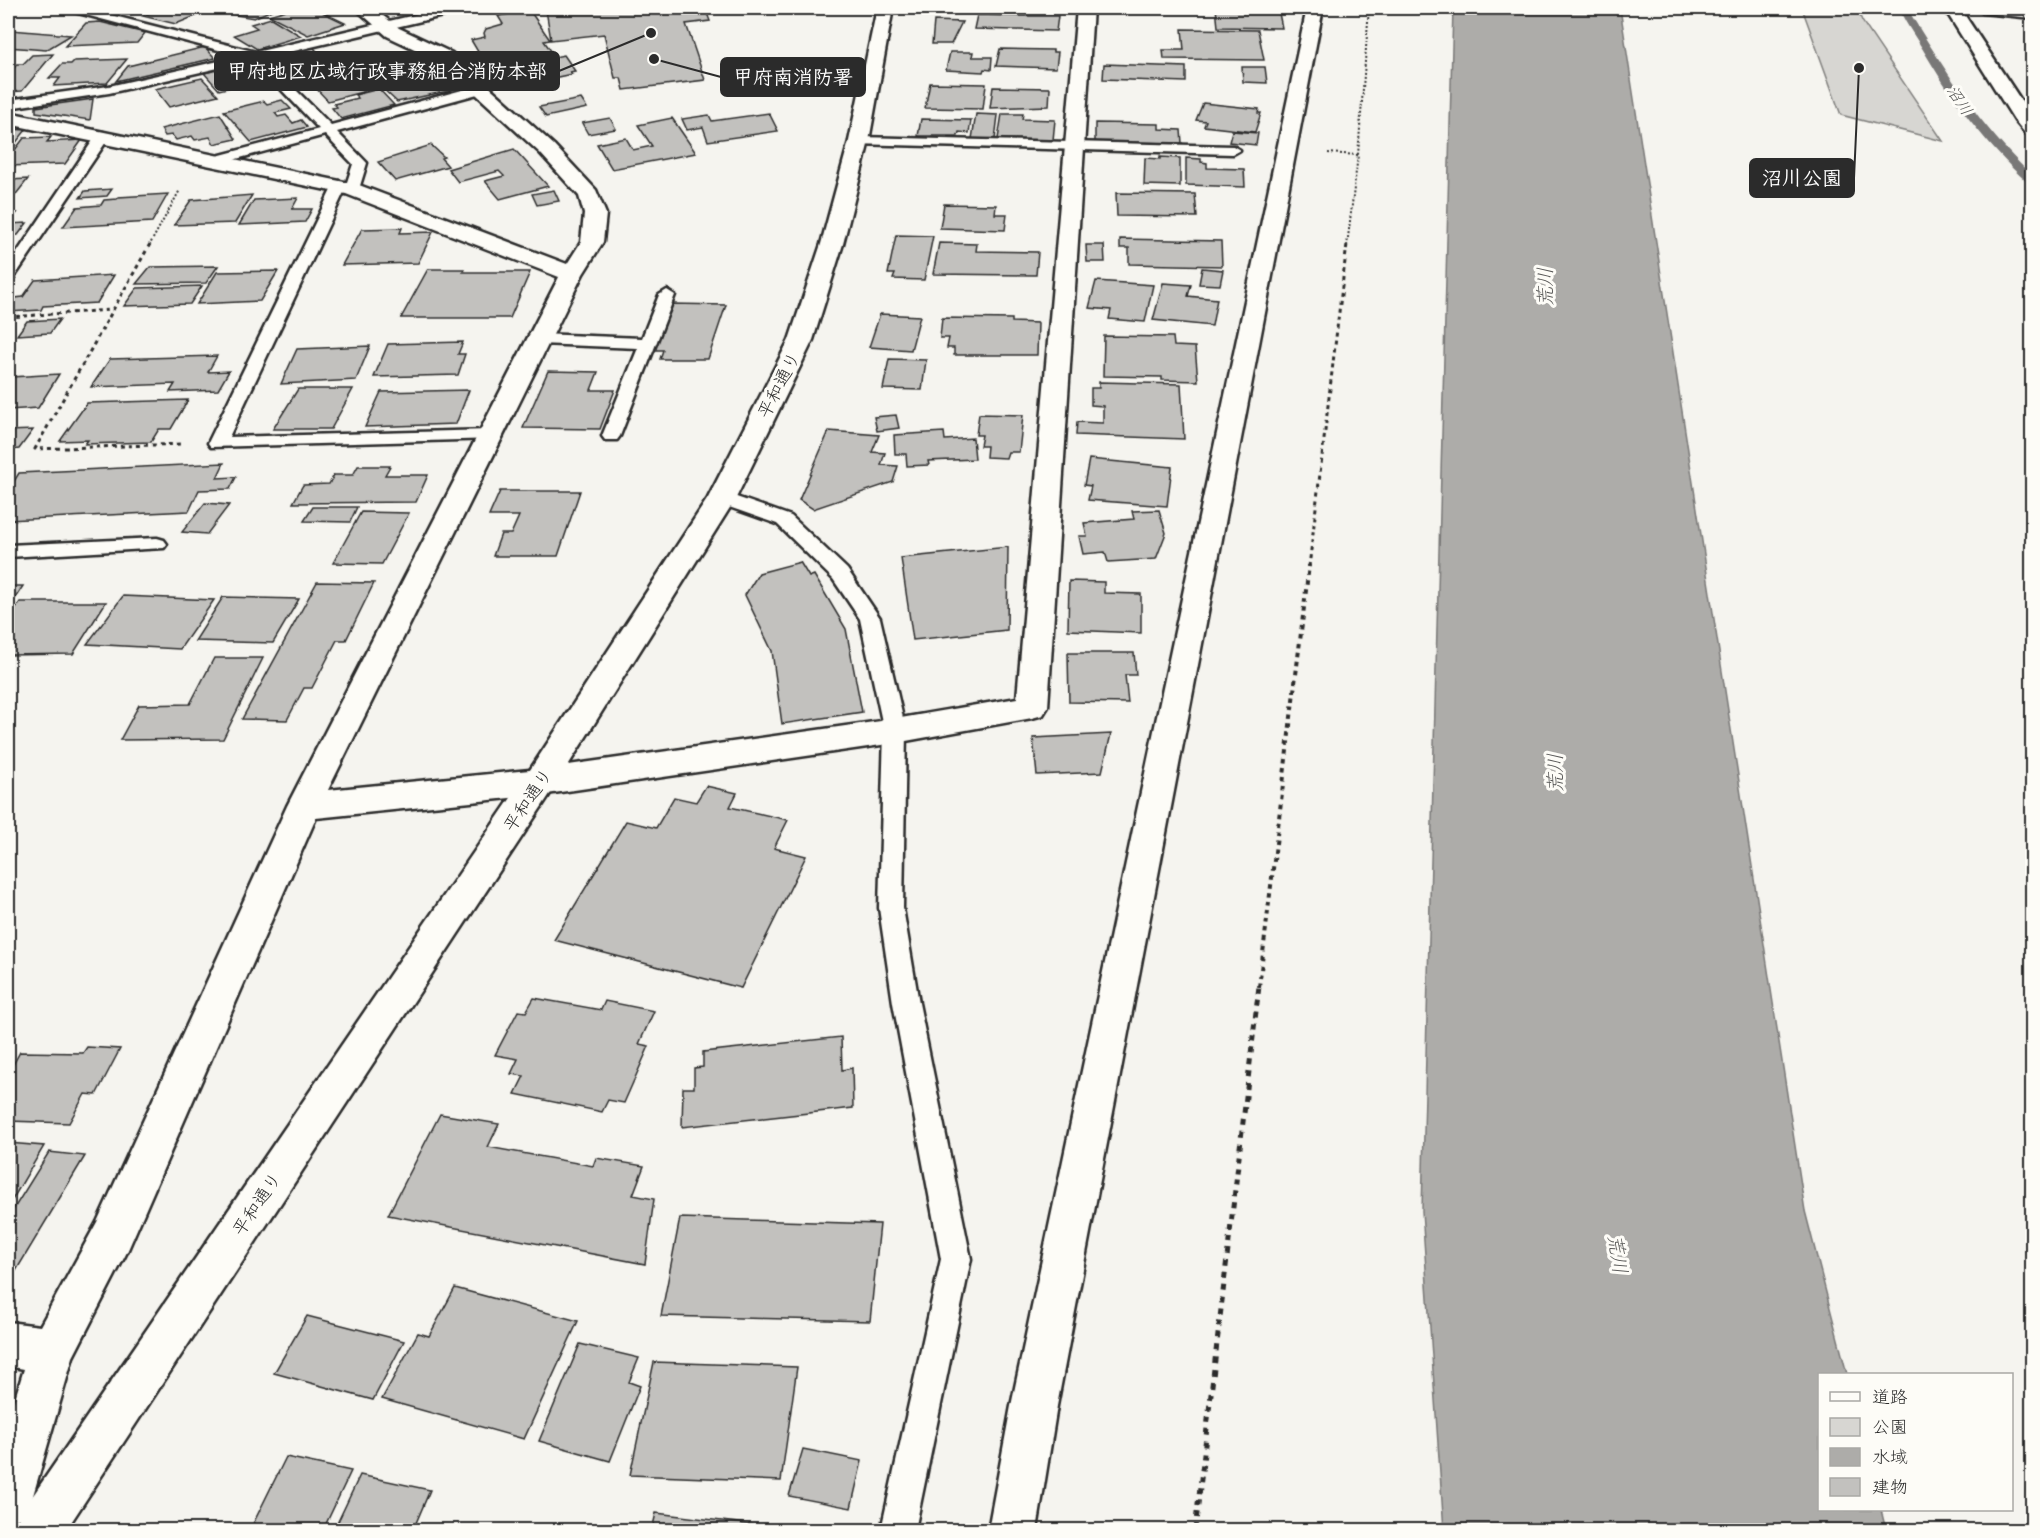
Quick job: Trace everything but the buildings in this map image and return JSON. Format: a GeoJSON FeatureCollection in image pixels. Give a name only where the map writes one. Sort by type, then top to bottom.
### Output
{"type":"FeatureCollection","features":[{"type":"Feature","properties":{"kind":"main road"},"geometry":{"type":"LineString","coordinates":[[8,1499],[52,1350],[112,1237],[304,806],[572,274],[592,242],[595,214],[589,194],[547,149],[446,57],[393,32],[363,8]]}},
{"type":"Feature","properties":{"kind":"main road","name":"平和通り"},"geometry":{"type":"LineString","coordinates":[[38,1530],[540,782],[722,498],[801,340],[832,244],[860,141],[885,8]]}},
{"type":"Feature","properties":{"kind":"main road"},"geometry":{"type":"LineString","coordinates":[[304,806],[540,782],[895,731],[1032,707],[1084,8]]}},
{"type":"Feature","properties":{"kind":"main road"},"geometry":{"type":"LineString","coordinates":[[1012,1530],[1038,1383],[1315,8]]}},
{"type":"Feature","properties":{"kind":"main road"},"geometry":{"type":"LineString","coordinates":[[1952,8],[2022,117],[2032,127]]}},
{"type":"Feature","properties":{"kind":"main road"},"geometry":{"type":"LineString","coordinates":[[1983,8],[2032,13]]}},
{"type":"Feature","properties":{"kind":"main road"},"geometry":{"type":"LineString","coordinates":[[8,118],[346,188],[572,274]]}},
{"type":"Feature","properties":{"kind":"main road"},"geometry":{"type":"LineString","coordinates":[[8,1344],[52,1350]]}},
{"type":"Feature","properties":{"kind":"lane"},"geometry":{"type":"LineString","coordinates":[[71,8],[256,56],[360,163],[217,443],[490,435]]}},
{"type":"Feature","properties":{"kind":"lane"},"geometry":{"type":"LineString","coordinates":[[8,104],[85,94],[256,56],[384,24],[464,8]]}},
{"type":"Feature","properties":{"kind":"lane"},"geometry":{"type":"LineString","coordinates":[[209,158],[327,130],[481,89]]}},
{"type":"Feature","properties":{"kind":"lane"},"geometry":{"type":"LineString","coordinates":[[8,276],[103,136]]}},
{"type":"Feature","properties":{"kind":"lane"},"geometry":{"type":"LineString","coordinates":[[860,141],[1075,148],[1233,150]]}},
{"type":"Feature","properties":{"kind":"lane"},"geometry":{"type":"LineString","coordinates":[[611,436],[667,295]]}},
{"type":"Feature","properties":{"kind":"lane"},"geometry":{"type":"LineString","coordinates":[[539,339],[648,343]]}},
{"type":"Feature","properties":{"kind":"lane"},"geometry":{"type":"LineString","coordinates":[[722,498],[784,520],[840,574],[870,618],[895,731],[891,908],[906,1003],[956,1260],[898,1530]]}},
{"type":"Feature","properties":{"kind":"lane"},"geometry":{"type":"LineString","coordinates":[[8,551],[157,544]]}},
{"type":"Feature","properties":{"kind":"path"},"geometry":{"type":"LineString","coordinates":[[1195,1530],[1357,167],[1369,8]]}},
{"type":"Feature","properties":{"kind":"path"},"geometry":{"type":"LineString","coordinates":[[209,158],[113,310],[35,449],[217,443]]}},
{"type":"Feature","properties":{"kind":"path"},"geometry":{"type":"LineString","coordinates":[[8,317],[113,310]]}},
{"type":"Feature","properties":{"kind":"green space"},"geometry":{"type":"Polygon","coordinates":[[[1802,8],[1857,8],[1862,21],[1943,141],[1841,115],[1802,8]]]}},
{"type":"Feature","properties":{"kind":"water","name":"荒川"},"geometry":{"type":"Polygon","coordinates":[[[1453,8],[1620,8],[1805,1211],[1847,1373],[1818,1373],[1818,1511],[1881,1511],[1886,1530],[1444,1530],[1422,1211],[1453,8]]]}},
{"type":"Feature","properties":{"kind":"waterway","name":"沼川"},"geometry":{"type":"LineString","coordinates":[[1903,8],[1930,55],[1976,122],[1993,143],[2032,181]]}},
{"type":"Feature","properties":{"kind":"place","name":"甲府地区広域行政事務組合消防本部"},"geometry":{"type":"Point","coordinates":[651,33]}},
{"type":"Feature","properties":{"kind":"place","name":"甲府南消防署"},"geometry":{"type":"Point","coordinates":[654,59]}},
{"type":"Feature","properties":{"kind":"place","name":"沼川公園"},"geometry":{"type":"Point","coordinates":[1859,68]}}]}
